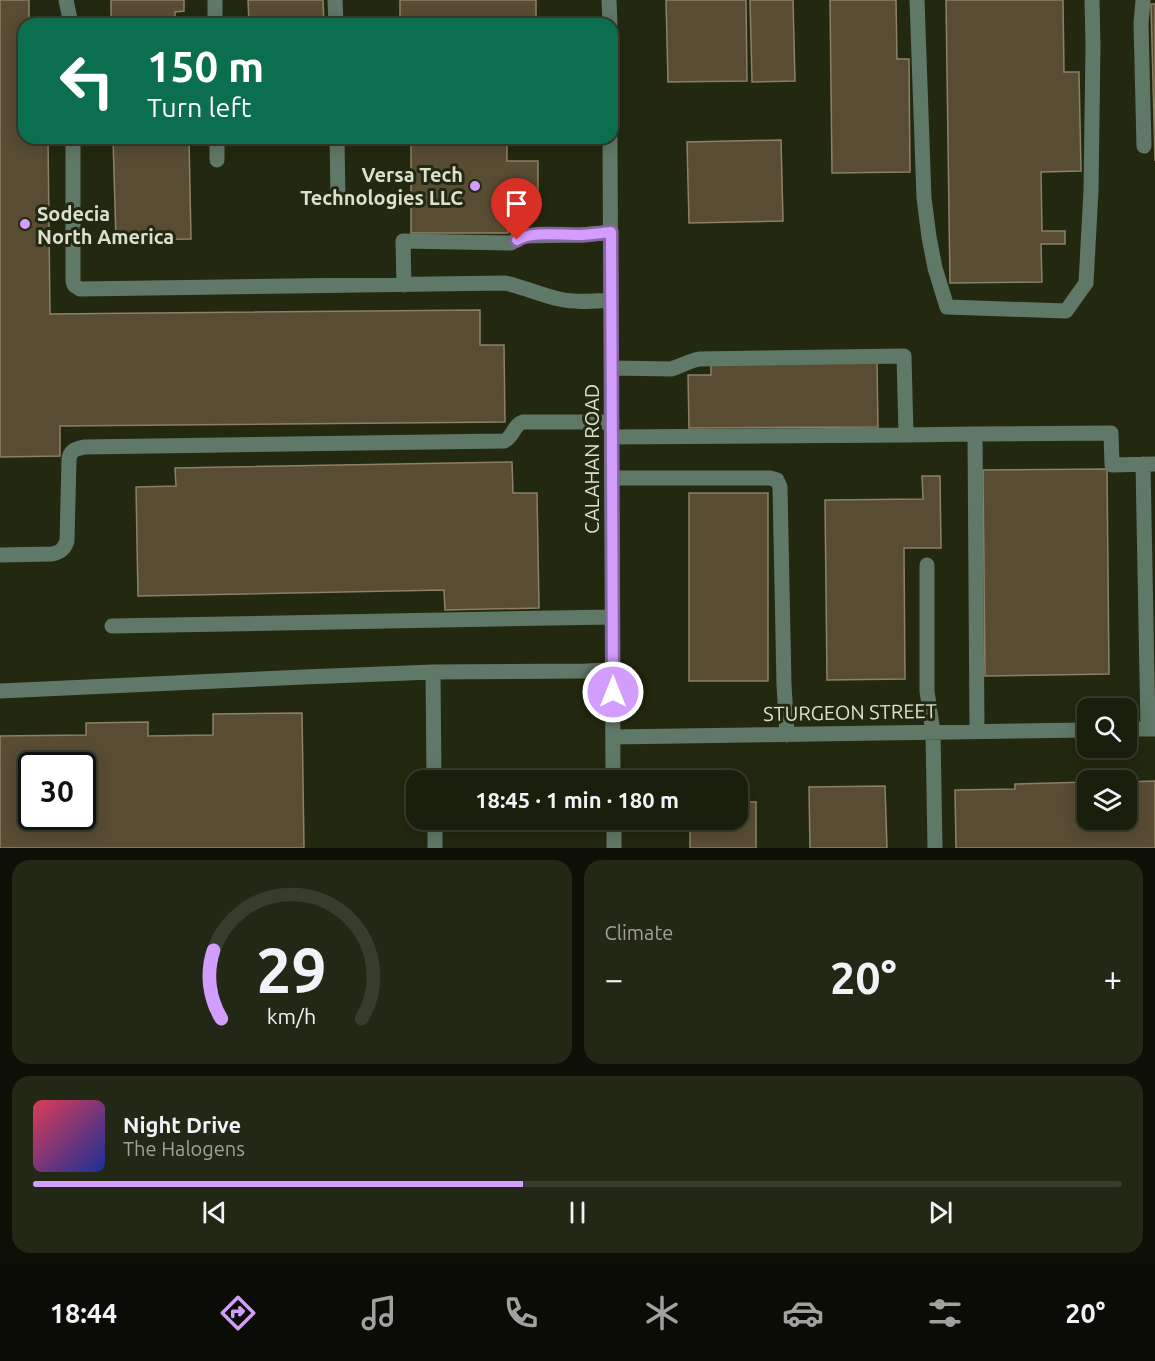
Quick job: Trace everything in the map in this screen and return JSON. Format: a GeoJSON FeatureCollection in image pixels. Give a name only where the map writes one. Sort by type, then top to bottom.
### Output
{"type":"FeatureCollection","features":[{"type":"Feature","properties":{"kind":"street"},"geometry":{"type":"LineString","coordinates":[[66,0],[70,18]]}},
{"type":"Feature","properties":{"kind":"street"},"geometry":{"type":"LineString","coordinates":[[215,0],[215,18]]}},
{"type":"Feature","properties":{"kind":"street"},"geometry":{"type":"LineString","coordinates":[[335,0],[336,18]]}},
{"type":"Feature","properties":{"kind":"street"},"geometry":{"type":"LineString","coordinates":[[609,0],[610,18]]}},
{"type":"Feature","properties":{"kind":"street"},"geometry":{"type":"LineString","coordinates":[[917,0],[924,198],[928,237],[947,307],[1066,311],[1086,283],[1091,180],[1092,0]]}},
{"type":"Feature","properties":{"kind":"street"},"geometry":{"type":"LineString","coordinates":[[1143,0],[1141,23],[1144,146]]}},
{"type":"Feature","properties":{"kind":"street"},"geometry":{"type":"LineString","coordinates":[[74,144],[73,281],[76,288],[505,283],[560,299],[611,300]]}},
{"type":"Feature","properties":{"kind":"street"},"geometry":{"type":"LineString","coordinates":[[217,144],[217,160]]}},
{"type":"Feature","properties":{"kind":"street"},"geometry":{"type":"LineString","coordinates":[[337,144],[338,199]]}},
{"type":"Feature","properties":{"kind":"street","name":"CALAHAN ROAD"},"geometry":{"type":"LineString","coordinates":[[610,144],[614,770]]}},
{"type":"Feature","properties":{"kind":"street"},"geometry":{"type":"LineString","coordinates":[[404,285],[403,241],[511,243],[523,236],[611,232]]}},
{"type":"Feature","properties":{"kind":"street"},"geometry":{"type":"LineString","coordinates":[[612,368],[671,369],[699,359],[904,356],[906,435]]}},
{"type":"Feature","properties":{"kind":"street"},"geometry":{"type":"LineString","coordinates":[[0,555],[52,554],[59,553],[64,548],[67,541],[70,454],[74,449],[84,447],[504,441],[511,436],[518,424],[523,422],[612,429],[906,435],[1111,432],[1112,465],[1149,464],[1151,729]]}},
{"type":"Feature","properties":{"kind":"street"},"geometry":{"type":"LineString","coordinates":[[975,434],[977,731]]}},
{"type":"Feature","properties":{"kind":"street"},"geometry":{"type":"LineString","coordinates":[[612,478],[770,478],[777,480],[780,487],[787,735]]}},
{"type":"Feature","properties":{"kind":"street"},"geometry":{"type":"LineString","coordinates":[[927,565],[927,691],[933,732],[935,848]]}},
{"type":"Feature","properties":{"kind":"street"},"geometry":{"type":"LineString","coordinates":[[112,626],[612,617]]}},
{"type":"Feature","properties":{"kind":"street"},"geometry":{"type":"LineString","coordinates":[[0,692],[433,672],[613,670]]}},
{"type":"Feature","properties":{"kind":"street"},"geometry":{"type":"LineString","coordinates":[[433,672],[434,770]]}},
{"type":"Feature","properties":{"kind":"street","name":"STURGEON STREET"},"geometry":{"type":"LineString","coordinates":[[613,737],[1077,730]]}},
{"type":"Feature","properties":{"kind":"street"},"geometry":{"type":"LineString","coordinates":[[435,830],[435,848]]}},
{"type":"Feature","properties":{"kind":"street"},"geometry":{"type":"LineString","coordinates":[[614,830],[614,848]]}},
{"type":"Feature","properties":{"kind":"building","name":"Sodecia North America"},"geometry":{"type":"Polygon","coordinates":[[[0,0],[29,0],[29,18],[18,18],[18,144],[48,144],[50,314],[480,310],[480,345],[504,345],[505,422],[60,426],[60,456],[0,457],[0,0]]]}},
{"type":"Feature","properties":{"kind":"building"},"geometry":{"type":"Polygon","coordinates":[[[111,0],[184,0],[184,11],[175,12],[175,18],[111,18],[111,0]]]}},
{"type":"Feature","properties":{"kind":"building"},"geometry":{"type":"Polygon","coordinates":[[[248,0],[323,0],[324,18],[249,18],[248,0]]]}},
{"type":"Feature","properties":{"kind":"building"},"geometry":{"type":"Polygon","coordinates":[[[400,0],[536,0],[536,18],[400,18],[400,0]]]}},
{"type":"Feature","properties":{"kind":"building"},"geometry":{"type":"Polygon","coordinates":[[[666,0],[746,0],[747,81],[668,82],[666,0]]]}},
{"type":"Feature","properties":{"kind":"building"},"geometry":{"type":"Polygon","coordinates":[[[750,0],[793,0],[795,81],[752,82],[750,0]]]}},
{"type":"Feature","properties":{"kind":"building"},"geometry":{"type":"Polygon","coordinates":[[[830,0],[896,0],[897,59],[909,59],[910,172],[832,173],[830,0]]]}},
{"type":"Feature","properties":{"kind":"building"},"geometry":{"type":"Polygon","coordinates":[[[946,0],[1063,0],[1064,72],[1079,72],[1081,171],[1041,172],[1042,231],[1065,231],[1065,244],[1041,244],[1042,282],[950,283],[946,0]]]}},
{"type":"Feature","properties":{"kind":"building"},"geometry":{"type":"Polygon","coordinates":[[[1151,4],[1155,4],[1155,161],[1151,4]]]}},
{"type":"Feature","properties":{"kind":"building"},"geometry":{"type":"Polygon","coordinates":[[[781,140],[783,221],[689,223],[687,142],[781,140]]]}},
{"type":"Feature","properties":{"kind":"building"},"geometry":{"type":"Polygon","coordinates":[[[113,144],[189,144],[191,239],[116,240],[113,144]]]}},
{"type":"Feature","properties":{"kind":"building","name":"Versa Tech Technologies LLC"},"geometry":{"type":"Polygon","coordinates":[[[411,144],[507,144],[507,161],[538,161],[538,211],[508,212],[508,233],[411,233],[411,144]]]}},
{"type":"Feature","properties":{"kind":"building"},"geometry":{"type":"Polygon","coordinates":[[[877,362],[878,427],[689,428],[688,375],[711,375],[711,363],[877,362]]]}},
{"type":"Feature","properties":{"kind":"building"},"geometry":{"type":"Polygon","coordinates":[[[512,462],[513,493],[537,493],[539,608],[445,610],[444,590],[138,596],[136,487],[176,486],[175,468],[512,462]]]}},
{"type":"Feature","properties":{"kind":"building"},"geometry":{"type":"Polygon","coordinates":[[[1107,469],[1109,674],[985,676],[983,470],[1107,469]]]}},
{"type":"Feature","properties":{"kind":"building"},"geometry":{"type":"Polygon","coordinates":[[[922,476],[940,476],[941,548],[904,548],[905,679],[827,680],[825,500],[923,499],[922,476]]]}},
{"type":"Feature","properties":{"kind":"building"},"geometry":{"type":"Polygon","coordinates":[[[689,493],[768,493],[768,681],[689,681],[689,493]]]}},
{"type":"Feature","properties":{"kind":"building"},"geometry":{"type":"Polygon","coordinates":[[[302,713],[304,848],[0,848],[0,736],[86,735],[86,723],[148,722],[148,736],[213,735],[213,714],[302,713]]]}},
{"type":"Feature","properties":{"kind":"building"},"geometry":{"type":"Polygon","coordinates":[[[1155,781],[1155,848],[956,848],[955,790],[1015,789],[1015,784],[1077,782],[1077,830],[1137,830],[1137,782],[1155,781]]]}},
{"type":"Feature","properties":{"kind":"building"},"geometry":{"type":"Polygon","coordinates":[[[885,786],[887,848],[810,848],[809,787],[885,786]]]}},
{"type":"Feature","properties":{"kind":"building"},"geometry":{"type":"Polygon","coordinates":[[[748,802],[756,802],[756,848],[690,848],[690,830],[748,830],[748,802]]]}},
{"type":"Feature","properties":{"kind":"place","name":"Versa Tech Technologies LLC"},"geometry":{"type":"Point","coordinates":[475,186]}},
{"type":"Feature","properties":{"kind":"place","name":"Sodecia North America"},"geometry":{"type":"Point","coordinates":[25,224]}},
{"type":"Feature","properties":{"kind":"route"},"geometry":{"type":"LineString","coordinates":[[517,240],[523,236],[611,232],[613,692]]}}]}
